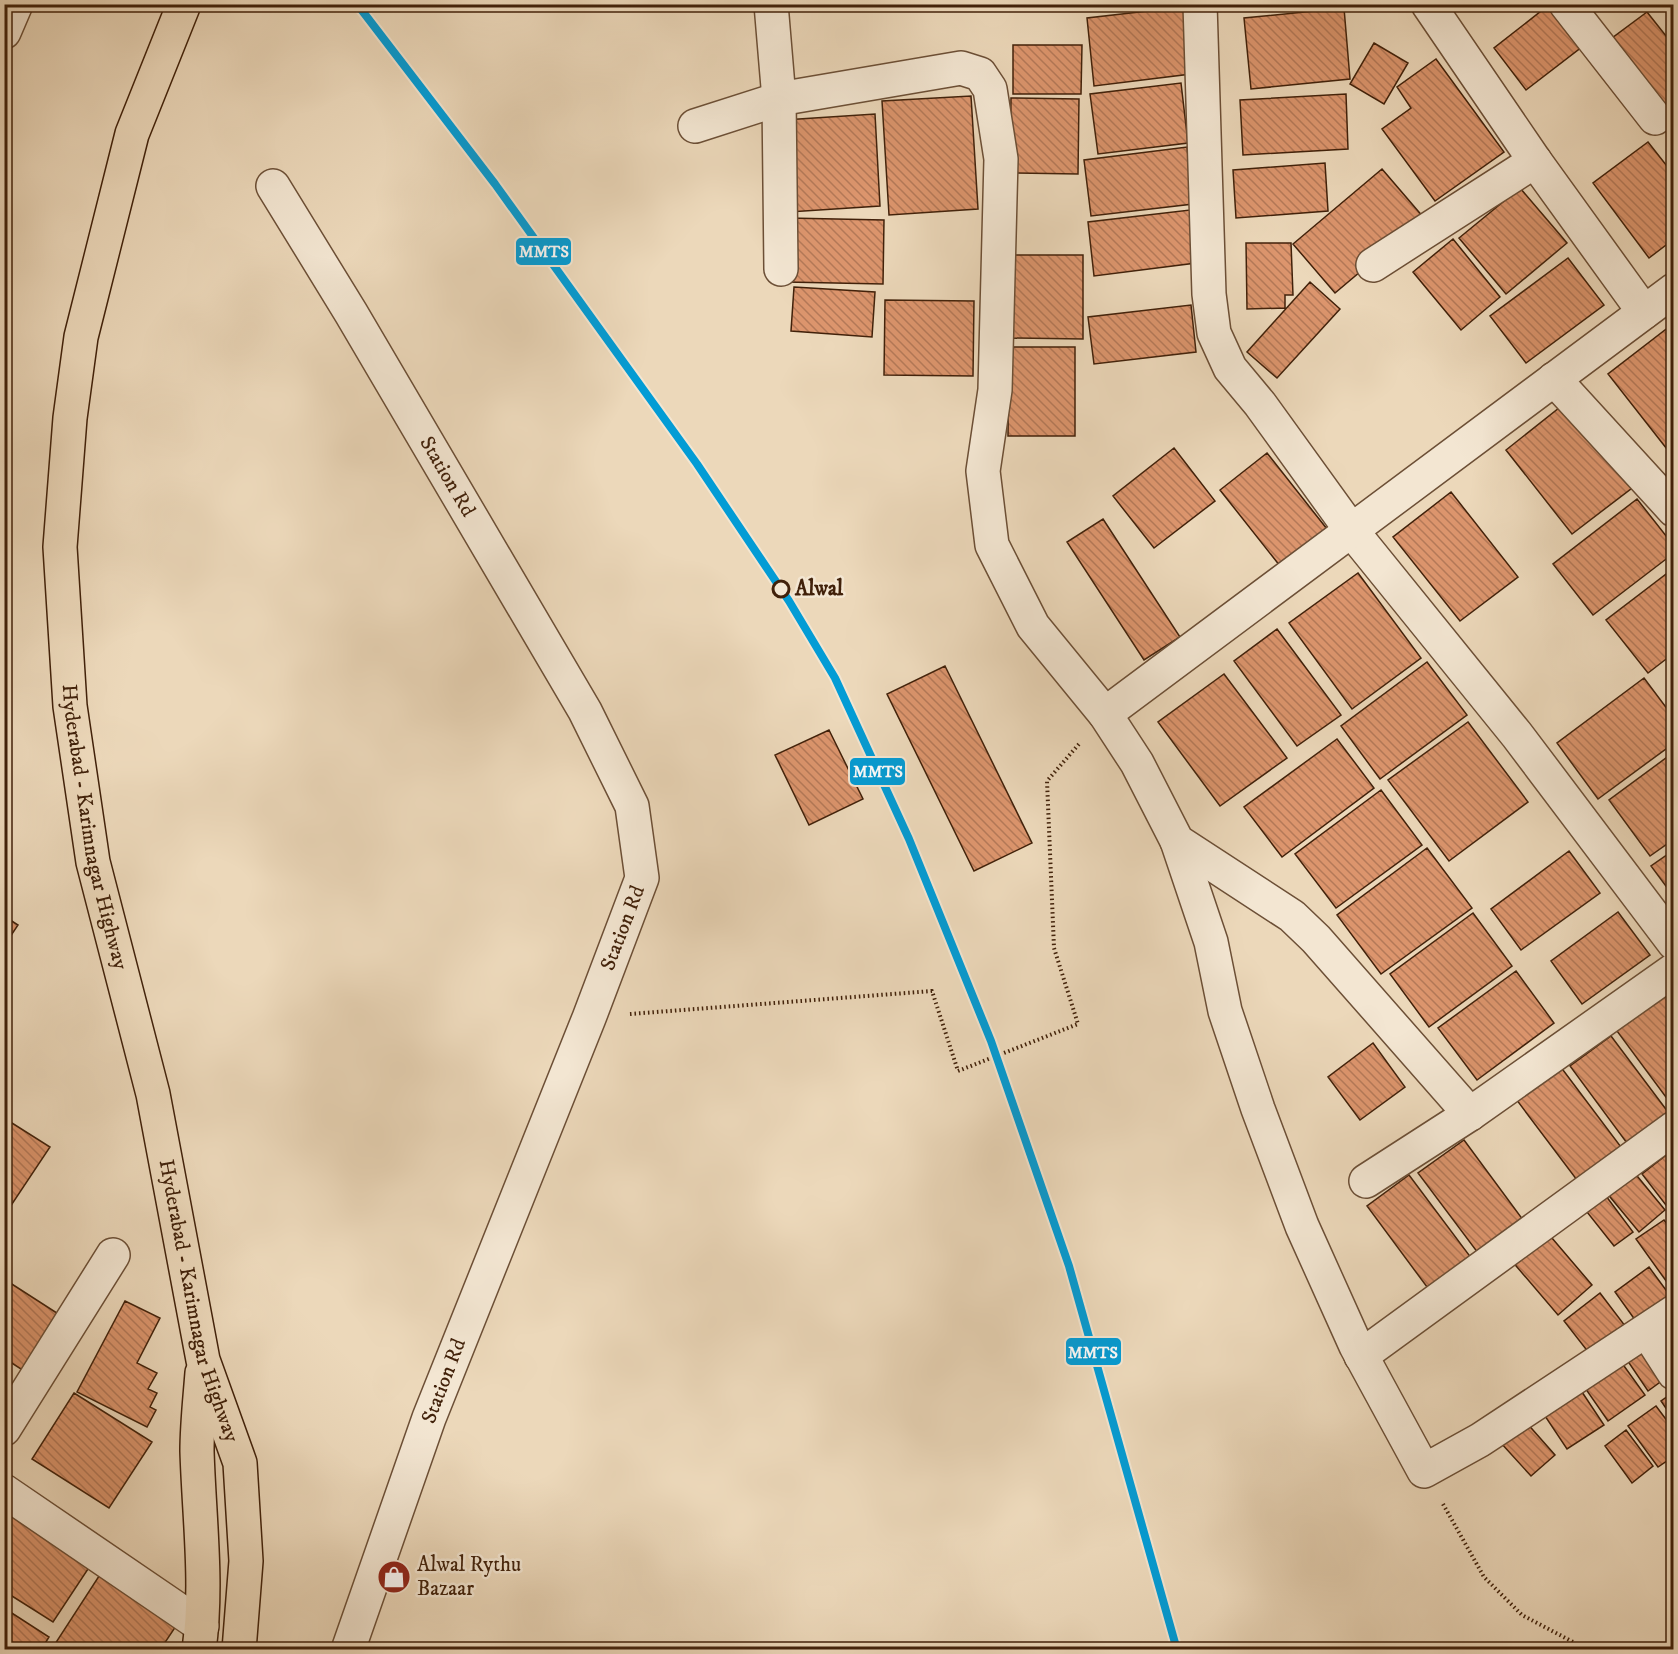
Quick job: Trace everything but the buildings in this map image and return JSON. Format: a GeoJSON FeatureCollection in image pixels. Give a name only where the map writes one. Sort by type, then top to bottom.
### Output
{"type":"FeatureCollection","features":[{"type":"Feature","properties":{"kind":"main road","name":"Hyderabad - Karimnagar Highway"},"geometry":{"type":"LineString","coordinates":[[181,11],[132,134],[81,337],[70,417],[60,547],[70,706],[93,862],[153,1094],[203,1360],[240,1463],[246,1561],[239,1650]]}},
{"type":"Feature","properties":{"kind":"main road"},"geometry":{"type":"LineString","coordinates":[[201,1638],[203,1543],[197,1449],[203,1360]]}},
{"type":"Feature","properties":{"kind":"street"},"geometry":{"type":"LineString","coordinates":[[4,32],[16,4]]}},
{"type":"Feature","properties":{"kind":"street"},"geometry":{"type":"LineString","coordinates":[[771,4],[779,99],[781,269]]}},
{"type":"Feature","properties":{"kind":"street"},"geometry":{"type":"LineString","coordinates":[[1200,4],[1209,294],[1214,333],[1230,368],[1260,404],[1351,530],[1517,735],[1674,943]]}},
{"type":"Feature","properties":{"kind":"street"},"geometry":{"type":"LineString","coordinates":[[1428,4],[1535,161],[1644,312]]}},
{"type":"Feature","properties":{"kind":"street"},"geometry":{"type":"LineString","coordinates":[[1566,4],[1655,118]]}},
{"type":"Feature","properties":{"kind":"street"},"geometry":{"type":"LineString","coordinates":[[695,126],[779,99],[961,68],[980,74],[990,89],[1002,159],[995,390],[983,471],[992,544],[1033,626],[1105,714],[1137,763],[1177,841],[1211,942],[1225,1011],[1258,1109],[1302,1226],[1361,1356],[1424,1471],[1480,1440],[1674,1312]]}},
{"type":"Feature","properties":{"kind":"street"},"geometry":{"type":"LineString","coordinates":[[1373,265],[1535,161]]}},
{"type":"Feature","properties":{"kind":"street","name":"Station Rd"},"geometry":{"type":"LineString","coordinates":[[273,186],[351,313],[585,711],[632,806],[642,878],[589,1018],[429,1418],[348,1650]]}},
{"type":"Feature","properties":{"kind":"street"},"geometry":{"type":"LineString","coordinates":[[1105,714],[1674,290]]}},
{"type":"Feature","properties":{"kind":"street"},"geometry":{"type":"LineString","coordinates":[[1554,379],[1674,510]]}},
{"type":"Feature","properties":{"kind":"street"},"geometry":{"type":"LineString","coordinates":[[1177,841],[1292,916],[1316,939],[1470,1114]]}},
{"type":"Feature","properties":{"kind":"street"},"geometry":{"type":"LineString","coordinates":[[1366,1181],[1470,1114],[1674,970]]}},
{"type":"Feature","properties":{"kind":"street"},"geometry":{"type":"LineString","coordinates":[[1361,1356],[1674,1128]]}},
{"type":"Feature","properties":{"kind":"street"},"geometry":{"type":"LineString","coordinates":[[4,1429],[113,1255]]}},
{"type":"Feature","properties":{"kind":"street"},"geometry":{"type":"LineString","coordinates":[[1647,1331],[1674,1373]]}},
{"type":"Feature","properties":{"kind":"street"},"geometry":{"type":"LineString","coordinates":[[4,1491],[201,1638]]}},
{"type":"Feature","properties":{"kind":"path"},"geometry":{"type":"LineString","coordinates":[[589,1018],[932,991],[958,1071],[1078,1024],[1054,948],[1047,781],[1105,714]]}},
{"type":"Feature","properties":{"kind":"path"},"geometry":{"type":"LineString","coordinates":[[1424,1471],[1484,1577],[1522,1615],[1575,1643],[1581,1650]]}},
{"type":"Feature","properties":{"kind":"transit line","name":"MMTS"},"geometry":{"type":"LineString","coordinates":[[357,4],[495,184],[697,464],[789,601],[835,678],[909,839],[991,1041],[1069,1266],[1177,1650]]}},
{"type":"Feature","properties":{"kind":"place","name":"Alwal"},"geometry":{"type":"Point","coordinates":[781,589]}},
{"type":"Feature","properties":{"kind":"place","name":"Alwal Rythu Bazaar"},"geometry":{"type":"Point","coordinates":[394,1577]}}]}
